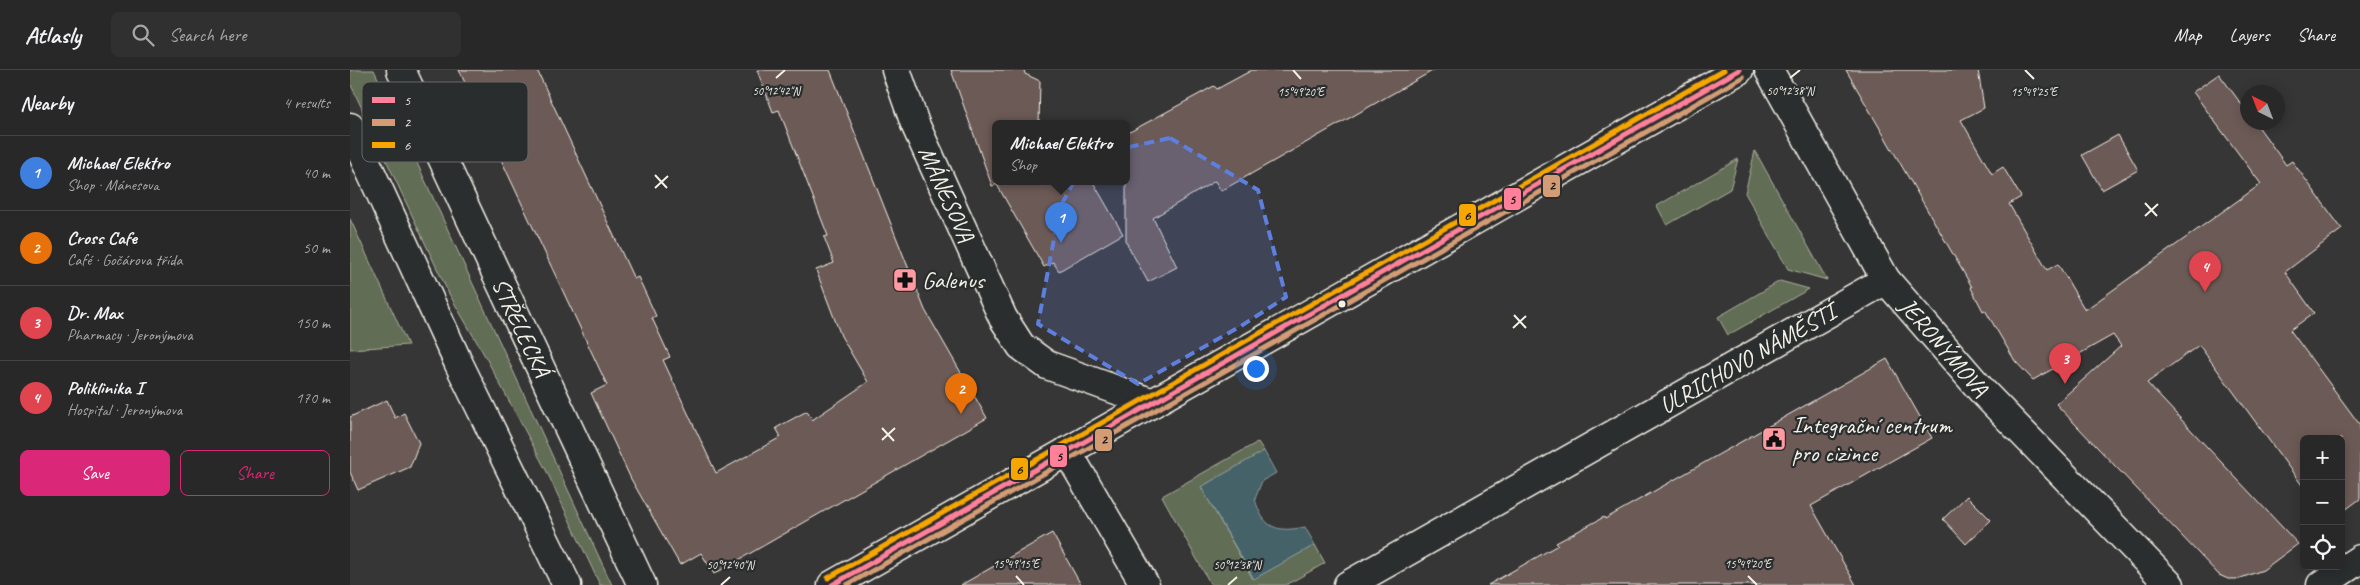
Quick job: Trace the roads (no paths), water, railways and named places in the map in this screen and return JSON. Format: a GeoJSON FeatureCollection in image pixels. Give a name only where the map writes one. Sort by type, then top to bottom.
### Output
{"type":"FeatureCollection","features":[{"type":"Feature","properties":{"kind":"street","name":"STŘELECKÁ"},"geometry":{"type":"LineString","coordinates":[[401,70],[407,82]]}},
{"type":"Feature","properties":{"kind":"street","name":"MÁNESOVA"},"geometry":{"type":"LineString","coordinates":[[896,70],[915,124],[1003,318],[1022,346],[1047,365],[1153,403]]}},
{"type":"Feature","properties":{"kind":"street"},"geometry":{"type":"LineString","coordinates":[[832,585],[1739,70]]}},
{"type":"Feature","properties":{"kind":"street","name":"JERONÝMOVA"},"geometry":{"type":"LineString","coordinates":[[1769,70],[1886,280],[1983,392],[2170,585]]}},
{"type":"Feature","properties":{"kind":"street"},"geometry":{"type":"LineString","coordinates":[[350,127],[362,153]]}},
{"type":"Feature","properties":{"kind":"street"},"geometry":{"type":"LineString","coordinates":[[366,162],[458,362],[567,585]]}},
{"type":"Feature","properties":{"kind":"street","name":"STŘELECKÁ"},"geometry":{"type":"LineString","coordinates":[[444,162],[642,585]]}},
{"type":"Feature","properties":{"kind":"street","name":"ULRICHOVO NÁMĚSTÍ"},"geometry":{"type":"LineString","coordinates":[[1348,585],[1886,280]]}},
{"type":"Feature","properties":{"kind":"street"},"geometry":{"type":"LineString","coordinates":[[1067,451],[1145,585]]}},
{"type":"Feature","properties":{"kind":"street"},"geometry":{"type":"LineString","coordinates":[[2321,585],[2360,559]]}},
{"type":"Feature","properties":{"kind":"water"},"geometry":{"type":"Polygon","coordinates":[[[1264,451],[1276,473],[1262,481],[1255,499],[1258,509],[1272,526],[1286,529],[1305,527],[1315,545],[1254,579],[1201,487],[1264,451]]]}},
{"type":"Feature","properties":{"kind":"place","name":"Michael Elektro"},"geometry":{"type":"Point","coordinates":[1061,243]}},
{"type":"Feature","properties":{"kind":"place","name":"Galenus"},"geometry":{"type":"Point","coordinates":[905,280]}},
{"type":"Feature","properties":{"kind":"place","name":"Poliklinika I"},"geometry":{"type":"Point","coordinates":[2205,292]}},
{"type":"Feature","properties":{"kind":"place","name":"Dr. Max"},"geometry":{"type":"Point","coordinates":[2065,384]}},
{"type":"Feature","properties":{"kind":"place","name":"Cross Cafe"},"geometry":{"type":"Point","coordinates":[961,414]}},
{"type":"Feature","properties":{"kind":"place","name":"Integrační centrum pro cizince"},"geometry":{"type":"Point","coordinates":[1774,439]}}]}
